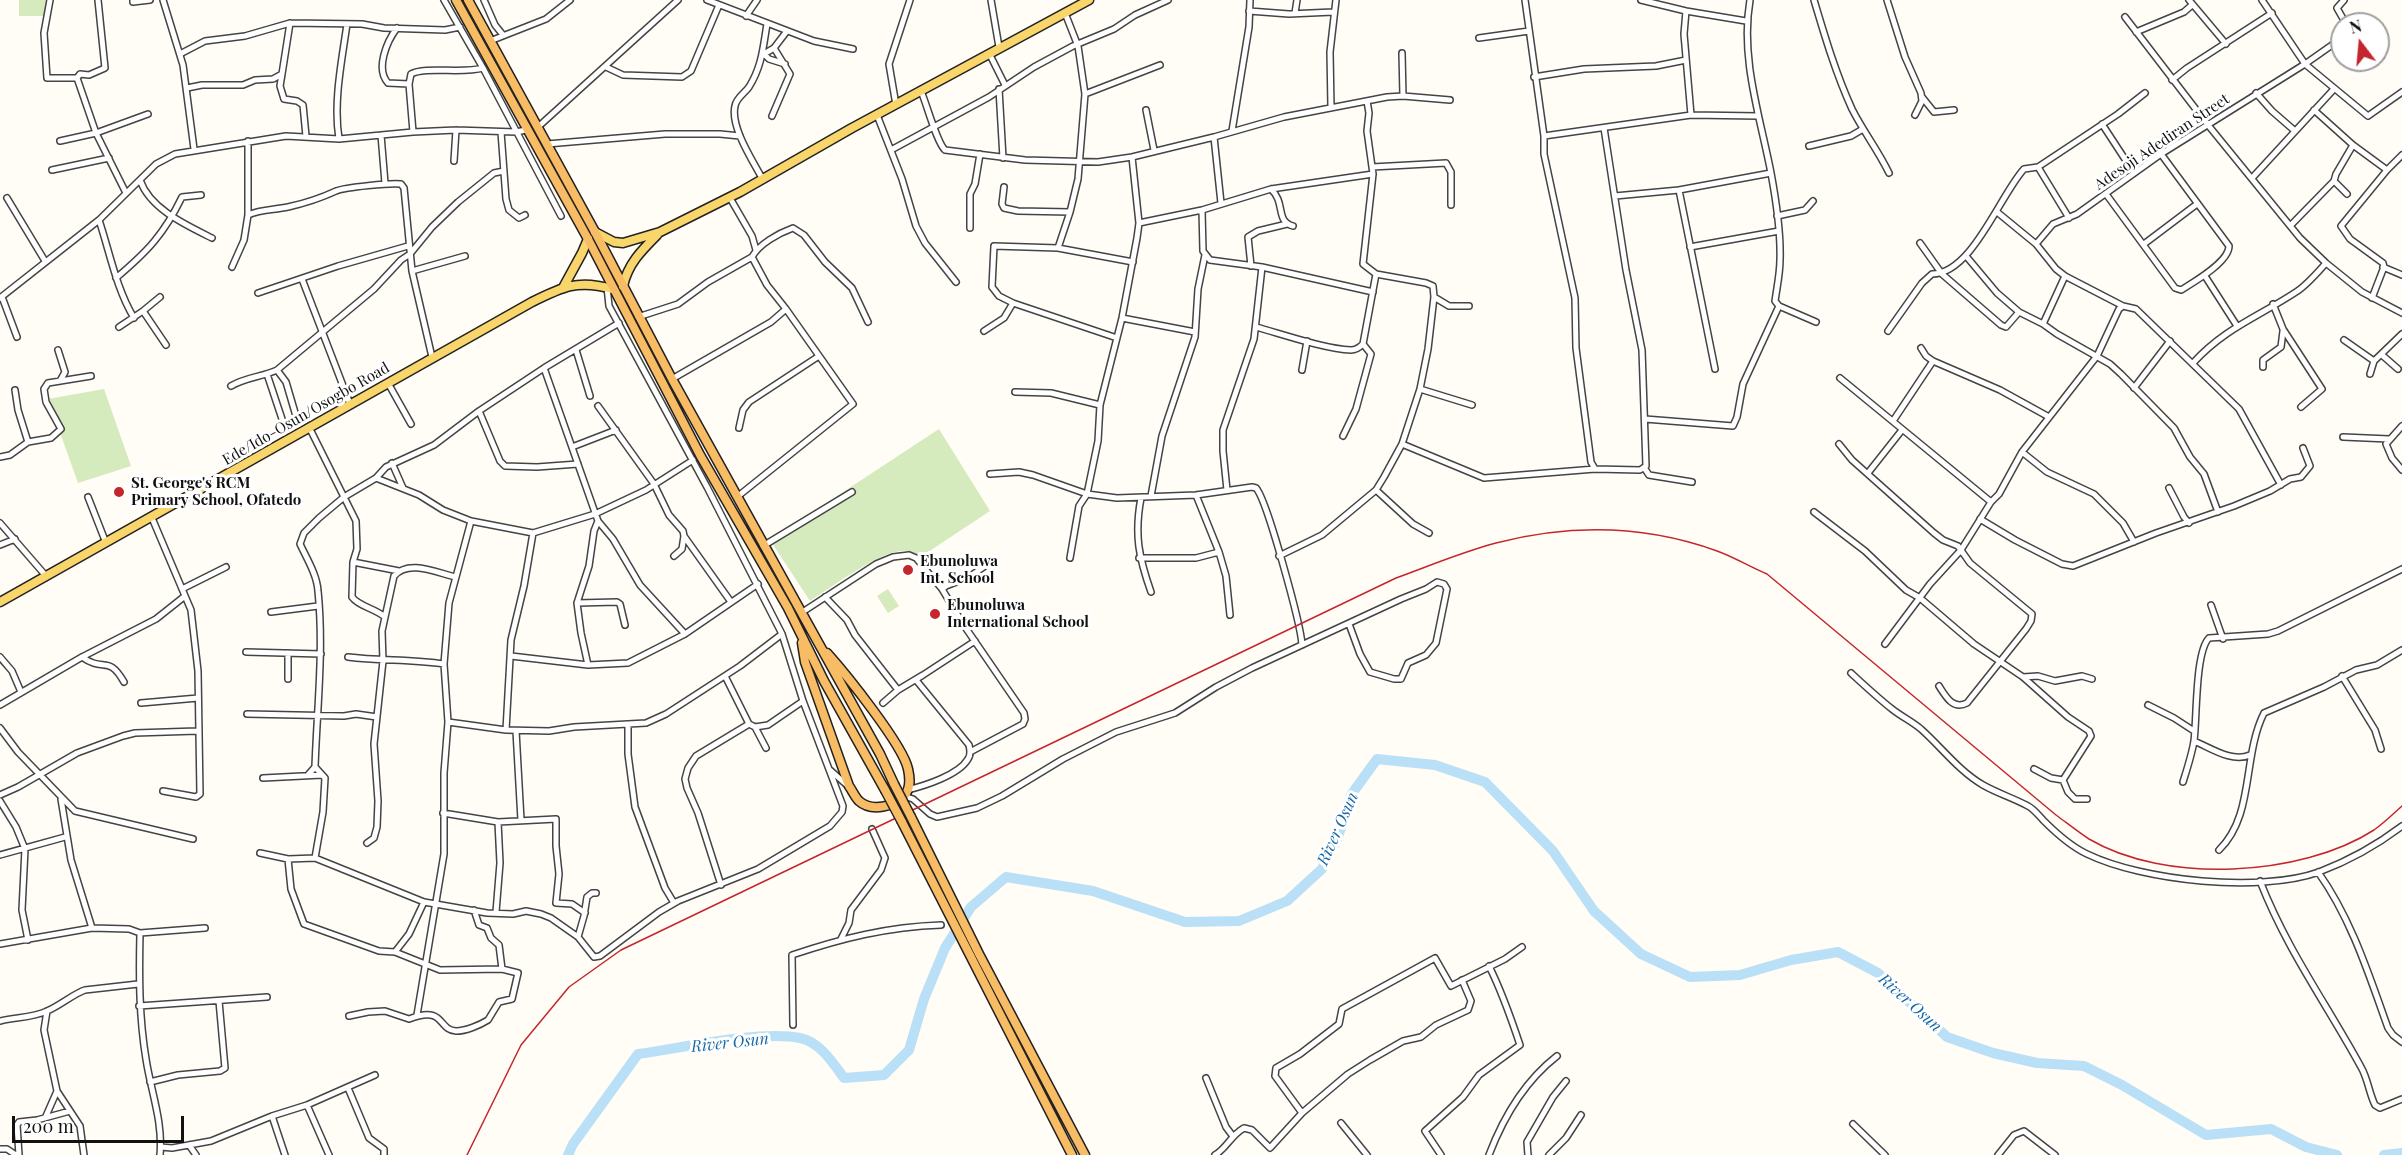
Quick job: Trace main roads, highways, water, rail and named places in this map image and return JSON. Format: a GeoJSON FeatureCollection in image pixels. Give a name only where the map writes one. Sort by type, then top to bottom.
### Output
{"type":"FeatureCollection","features":[{"type":"Feature","properties":{"kind":"highway"},"geometry":{"type":"LineString","coordinates":[[456,0],[457,11],[588,239],[610,288],[700,455],[801,634],[902,822],[938,896],[976,958],[1085,1155]]}},
{"type":"Feature","properties":{"kind":"highway"},"geometry":{"type":"LineString","coordinates":[[468,0],[736,497],[880,754],[1072,1155]]}},
{"type":"Feature","properties":{"kind":"highway"},"geometry":{"type":"LineString","coordinates":[[801,634],[805,662],[849,786],[860,802],[884,807],[906,793],[910,783],[908,766],[894,741],[836,663],[815,640]]}},
{"type":"Feature","properties":{"kind":"main road"},"geometry":{"type":"LineString","coordinates":[[595,232],[614,242],[623,243],[660,232],[730,198],[999,47],[1089,0]]}},
{"type":"Feature","properties":{"kind":"main road"},"geometry":{"type":"LineString","coordinates":[[622,286],[628,268],[634,259],[660,232]]}},
{"type":"Feature","properties":{"kind":"main road"},"geometry":{"type":"LineString","coordinates":[[564,286],[588,239]]}},
{"type":"Feature","properties":{"kind":"main road"},"geometry":{"type":"LineString","coordinates":[[564,286],[594,285],[610,288]]}},
{"type":"Feature","properties":{"kind":"main road","name":"Ede/Ido-Osun/Osogbo Road"},"geometry":{"type":"LineString","coordinates":[[0,602],[152,518],[432,357],[564,286]]}},
{"type":"Feature","properties":{"kind":"waterway","name":"River Osun"},"geometry":{"type":"LineString","coordinates":[[568,1155],[573,1144],[638,1054],[742,1038],[783,1036],[807,1040],[820,1048],[844,1078],[884,1075],[909,1050],[924,999],[945,948],[971,907],[1006,877],[1093,891],[1185,922],[1239,921],[1287,901],[1322,869],[1338,837],[1351,795],[1377,759],[1435,765],[1485,782],[1553,851],[1594,911],[1641,954],[1690,977],[1740,975],[1791,960],[1838,952],[1878,973],[1947,1037],[1993,1053],[2037,1063],[2084,1066],[2122,1085],[2206,1135],[2271,1129],[2306,1147],[2337,1155]]}},
{"type":"Feature","properties":{"kind":"waterway","name":"River Osun"},"geometry":{"type":"LineString","coordinates":[[2384,1155],[2402,1153]]}},
{"type":"Feature","properties":{"kind":"railway"},"geometry":{"type":"LineString","coordinates":[[467,1155],[521,1045],[569,987],[621,950],[1396,578],[1471,551],[1524,537],[1579,530],[1607,530],[1663,536],[1717,551],[1767,574],[2056,815],[2089,839],[2120,853],[2155,863],[2193,868],[2233,869],[2272,865],[2309,858],[2344,846],[2374,830],[2402,806]]}},
{"type":"Feature","properties":{"kind":"place","name":"St. George's RCM Primary School, Ofatedo"},"geometry":{"type":"Point","coordinates":[119,492]}},
{"type":"Feature","properties":{"kind":"place","name":"Ebunoluwa Int. School"},"geometry":{"type":"Point","coordinates":[908,570]}},
{"type":"Feature","properties":{"kind":"place","name":"Ebunoluwa International School"},"geometry":{"type":"Point","coordinates":[935,614]}}]}
